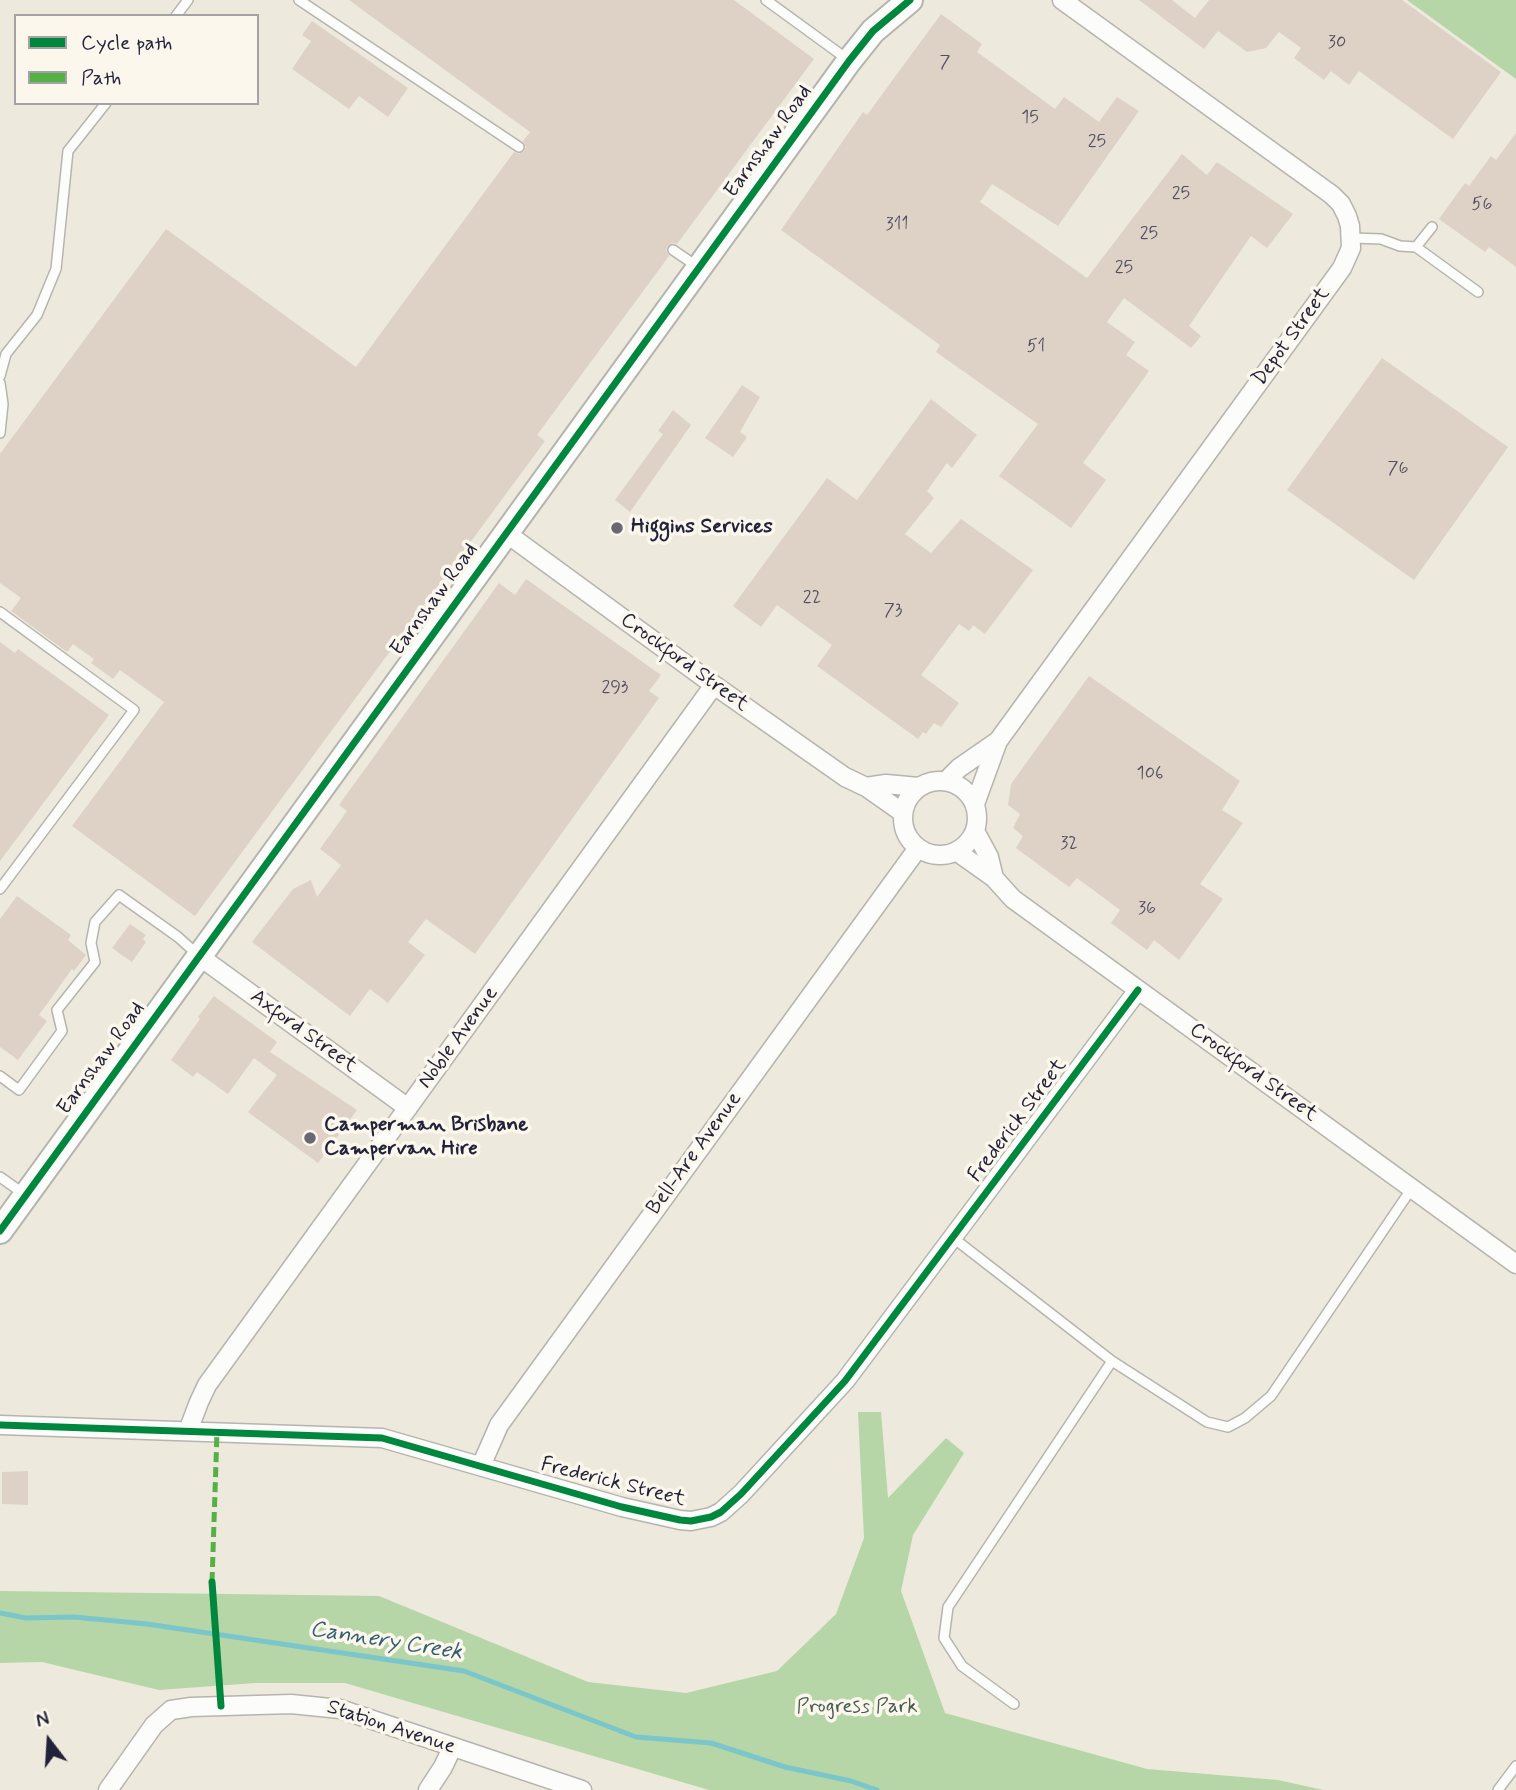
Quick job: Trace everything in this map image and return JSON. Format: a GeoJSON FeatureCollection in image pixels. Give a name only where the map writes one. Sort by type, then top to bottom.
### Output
{"type":"FeatureCollection","features":[{"type":"Feature","properties":{"kind":"street","name":"Earnshaw Road"},"geometry":{"type":"LineString","coordinates":[[873,31],[886,0]]}},
{"type":"Feature","properties":{"kind":"street","name":"Earnshaw Road"},"geometry":{"type":"LineString","coordinates":[[0,1231],[849,61],[873,31],[910,0]]}},
{"type":"Feature","properties":{"kind":"street"},"geometry":{"type":"LineString","coordinates":[[1062,0],[1332,195],[1347,216],[1352,239]]}},
{"type":"Feature","properties":{"kind":"street","name":"Depot Street"},"geometry":{"type":"LineString","coordinates":[[975,804],[998,741],[1342,268],[1352,248],[1352,239]]}},
{"type":"Feature","properties":{"kind":"street","name":"Crockford Street"},"geometry":{"type":"LineString","coordinates":[[506,533],[714,685],[845,777],[866,787],[903,813]]}},
{"type":"Feature","properties":{"kind":"street","name":"Noble Avenue"},"geometry":{"type":"LineString","coordinates":[[188,1431],[207,1385],[714,685]]}},
{"type":"Feature","properties":{"kind":"street","name":"Depot Street"},"geometry":{"type":"LineString","coordinates":[[946,781],[959,768],[998,741]]}},
{"type":"Feature","properties":{"kind":"street"},"geometry":{"type":"LineString","coordinates":[[946,781],[964,789],[975,804],[978,813],[975,831],[970,840],[956,852],[937,855],[918,848],[906,833],[903,813],[906,803],[919,787],[927,783],[946,781]]}},
{"type":"Feature","properties":{"kind":"street"},"geometry":{"type":"LineString","coordinates":[[866,787],[886,784],[919,787]]}},
{"type":"Feature","properties":{"kind":"street","name":"Crockford Street"},"geometry":{"type":"LineString","coordinates":[[975,831],[989,857],[994,878]]}},
{"type":"Feature","properties":{"kind":"street","name":"Bell-Are Avenue"},"geometry":{"type":"LineString","coordinates":[[481,1465],[499,1425],[918,848]]}},
{"type":"Feature","properties":{"kind":"street","name":"Crockford Street"},"geometry":{"type":"LineString","coordinates":[[956,852],[994,878],[1013,899],[1516,1264]]}},
{"type":"Feature","properties":{"kind":"street","name":"Axford Street"},"geometry":{"type":"LineString","coordinates":[[198,956],[408,1108]]}},
{"type":"Feature","properties":{"kind":"street","name":"Frederick Street"},"geometry":{"type":"LineString","coordinates":[[0,1425],[366,1436],[397,1441],[622,1507],[680,1520],[711,1517],[721,1512],[741,1494],[845,1381],[1138,990]]}},
{"type":"Feature","properties":{"kind":"street","name":"Station Avenue"},"geometry":{"type":"LineString","coordinates":[[108,1790],[160,1719],[171,1710],[182,1707],[313,1704],[340,1709],[582,1790]]}},
{"type":"Feature","properties":{"kind":"street"},"geometry":{"type":"LineString","coordinates":[[428,1790],[452,1748]]}},
{"type":"Feature","properties":{"kind":"lane"},"geometry":{"type":"LineString","coordinates":[[299,0],[519,147]]}},
{"type":"Feature","properties":{"kind":"lane"},"geometry":{"type":"LineString","coordinates":[[766,0],[849,61]]}},
{"type":"Feature","properties":{"kind":"lane"},"geometry":{"type":"LineString","coordinates":[[0,376],[6,354],[37,315],[56,270],[68,151],[104,105]]}},
{"type":"Feature","properties":{"kind":"lane"},"geometry":{"type":"LineString","coordinates":[[1416,247],[1432,227]]}},
{"type":"Feature","properties":{"kind":"lane"},"geometry":{"type":"LineString","coordinates":[[1352,239],[1381,239],[1400,246],[1416,247],[1478,292]]}},
{"type":"Feature","properties":{"kind":"lane"},"geometry":{"type":"LineString","coordinates":[[673,250],[699,268]]}},
{"type":"Feature","properties":{"kind":"lane"},"geometry":{"type":"LineString","coordinates":[[0,383],[3,404],[0,433]]}},
{"type":"Feature","properties":{"kind":"lane"},"geometry":{"type":"LineString","coordinates":[[0,612],[134,710],[0,889]]}},
{"type":"Feature","properties":{"kind":"lane"},"geometry":{"type":"LineString","coordinates":[[0,1076],[19,1090],[62,1031],[57,1010],[95,962],[91,943],[95,922],[119,895],[178,937],[198,956]]}},
{"type":"Feature","properties":{"kind":"lane"},"geometry":{"type":"LineString","coordinates":[[0,1177],[26,1195]]}},
{"type":"Feature","properties":{"kind":"lane"},"geometry":{"type":"LineString","coordinates":[[952,1237],[1112,1361],[1207,1422],[1227,1427],[1245,1418],[1271,1396],[1412,1188]]}},
{"type":"Feature","properties":{"kind":"lane"},"geometry":{"type":"LineString","coordinates":[[1014,1704],[962,1666],[944,1638],[948,1607],[1112,1361]]}},
{"type":"Feature","properties":{"kind":"lane"},"geometry":{"type":"LineString","coordinates":[[1498,1790],[1516,1766]]}},
{"type":"Feature","properties":{"kind":"green space"},"geometry":{"type":"Polygon","coordinates":[[[1407,0],[1516,0],[1516,79],[1407,0]]]}},
{"type":"Feature","properties":{"kind":"green space","name":"Progress Park"},"geometry":{"type":"Polygon","coordinates":[[[858,1412],[881,1412],[888,1498],[946,1438],[964,1453],[913,1535],[901,1591],[945,1713],[1147,1769],[1278,1780],[1323,1790],[709,1790],[345,1683],[255,1683],[159,1690],[42,1662],[0,1663],[0,1591],[379,1596],[588,1682],[686,1693],[777,1671],[836,1614],[864,1538],[858,1412]]]}},
{"type":"Feature","properties":{"kind":"building"},"geometry":{"type":"Polygon","coordinates":[[[349,0],[734,0],[814,59],[677,244],[668,246],[666,250],[669,256],[537,435],[545,441],[195,916],[72,826],[164,702],[120,670],[113,679],[91,663],[94,659],[73,644],[67,652],[11,611],[21,598],[0,583],[0,454],[166,229],[356,367],[514,152],[519,154],[524,151],[526,147],[523,141],[530,132],[349,0]]]}},
{"type":"Feature","properties":{"kind":"building"},"geometry":{"type":"Polygon","coordinates":[[[1139,0],[1172,0],[1195,18],[1209,0],[1402,0],[1501,72],[1453,139],[1359,71],[1349,85],[1331,71],[1324,80],[1294,58],[1301,48],[1279,32],[1266,48],[1247,52],[1218,31],[1204,49],[1139,0]]]}},
{"type":"Feature","properties":{"kind":"building"},"geometry":{"type":"Polygon","coordinates":[[[941,14],[982,44],[977,52],[1055,109],[1064,97],[1099,122],[1117,97],[1139,111],[1058,226],[992,184],[980,202],[1087,278],[1182,154],[1207,175],[1217,162],[1293,214],[1267,248],[1251,236],[1189,326],[1201,336],[1191,348],[1124,298],[1107,322],[1135,342],[1126,355],[1149,371],[1083,463],[1106,480],[1071,528],[999,476],[1038,424],[936,352],[940,345],[781,230],[863,112],[867,115],[941,14]]]}},
{"type":"Feature","properties":{"kind":"building"},"geometry":{"type":"Polygon","coordinates":[[[312,21],[408,88],[388,117],[359,96],[349,109],[292,69],[311,41],[302,35],[312,21]]]}},
{"type":"Feature","properties":{"kind":"building"},"geometry":{"type":"Polygon","coordinates":[[[1516,133],[1516,267],[1489,247],[1485,252],[1439,219],[1465,183],[1469,186],[1491,156],[1496,160],[1516,133]]]}},
{"type":"Feature","properties":{"kind":"building"},"geometry":{"type":"Polygon","coordinates":[[[1382,358],[1508,447],[1414,580],[1287,490],[1382,358]]]}},
{"type":"Feature","properties":{"kind":"building"},"geometry":{"type":"Polygon","coordinates":[[[742,385],[760,397],[740,432],[747,437],[733,457],[705,438],[742,385]]]}},
{"type":"Feature","properties":{"kind":"building"},"geometry":{"type":"Polygon","coordinates":[[[931,399],[977,435],[952,468],[947,463],[927,491],[934,498],[905,534],[931,553],[961,519],[1033,570],[985,634],[973,625],[969,631],[959,624],[921,675],[959,703],[941,727],[934,723],[926,734],[923,732],[918,739],[817,666],[832,645],[777,605],[761,627],[733,606],[827,478],[857,500],[931,399]]]}},
{"type":"Feature","properties":{"kind":"building"},"geometry":{"type":"Polygon","coordinates":[[[673,410],[691,425],[630,512],[615,500],[663,434],[658,431],[673,410]]]}},
{"type":"Feature","properties":{"kind":"building"},"geometry":{"type":"Polygon","coordinates":[[[526,579],[661,675],[649,691],[659,698],[475,954],[426,919],[408,942],[425,955],[388,1003],[370,989],[350,1016],[252,942],[293,889],[311,880],[317,897],[341,865],[320,849],[347,811],[339,805],[499,583],[515,595],[526,579]]]}},
{"type":"Feature","properties":{"kind":"building"},"geometry":{"type":"Polygon","coordinates":[[[0,642],[15,653],[18,649],[109,715],[0,861],[0,642]]]}},
{"type":"Feature","properties":{"kind":"building"},"geometry":{"type":"Polygon","coordinates":[[[1089,676],[1240,781],[1222,810],[1243,823],[1200,884],[1223,899],[1179,960],[1154,940],[1147,950],[1111,923],[1120,910],[1077,878],[1069,887],[1016,848],[1023,836],[1013,828],[1020,814],[1008,805],[1011,784],[1089,676]]]}},
{"type":"Feature","properties":{"kind":"building"},"geometry":{"type":"Polygon","coordinates":[[[17,896],[71,935],[68,940],[86,955],[74,971],[72,969],[39,1015],[47,1021],[18,1060],[0,1047],[0,919],[17,896]]]}},
{"type":"Feature","properties":{"kind":"building"},"geometry":{"type":"Polygon","coordinates":[[[130,924],[146,935],[143,939],[146,942],[132,962],[112,948],[130,924]]]}},
{"type":"Feature","properties":{"kind":"building"},"geometry":{"type":"Polygon","coordinates":[[[214,996],[277,1042],[270,1052],[357,1110],[318,1163],[248,1112],[277,1075],[254,1058],[228,1094],[197,1072],[193,1077],[171,1060],[214,996]]]}},
{"type":"Feature","properties":{"kind":"building"},"geometry":{"type":"Polygon","coordinates":[[[28,1471],[28,1505],[2,1504],[2,1472],[28,1471]]]}},
{"type":"Feature","properties":{"kind":"waterway","name":"Cannery Creek"},"geometry":{"type":"LineString","coordinates":[[0,1613],[26,1618],[74,1617],[147,1624],[464,1671],[636,1737],[711,1743],[785,1767],[851,1781],[877,1790]]}},
{"type":"Feature","properties":{"kind":"marked path"},"geometry":{"type":"LineString","coordinates":[[212,1582],[217,1432]]}},
{"type":"Feature","properties":{"kind":"cycle path"},"geometry":{"type":"LineString","coordinates":[[0,1231],[849,61],[873,31],[910,0]]}},
{"type":"Feature","properties":{"kind":"cycle path"},"geometry":{"type":"LineString","coordinates":[[0,1425],[382,1438],[622,1507],[680,1520],[711,1517],[721,1512],[741,1494],[845,1381],[1138,990]]}},
{"type":"Feature","properties":{"kind":"cycle path"},"geometry":{"type":"LineString","coordinates":[[212,1582],[221,1706]]}},
{"type":"Feature","properties":{"kind":"place","name":"Higgins Services"},"geometry":{"type":"Point","coordinates":[617,528]}},
{"type":"Feature","properties":{"kind":"place","name":"Camperman Brisbane Campervan Hire"},"geometry":{"type":"Point","coordinates":[310,1138]}}]}
